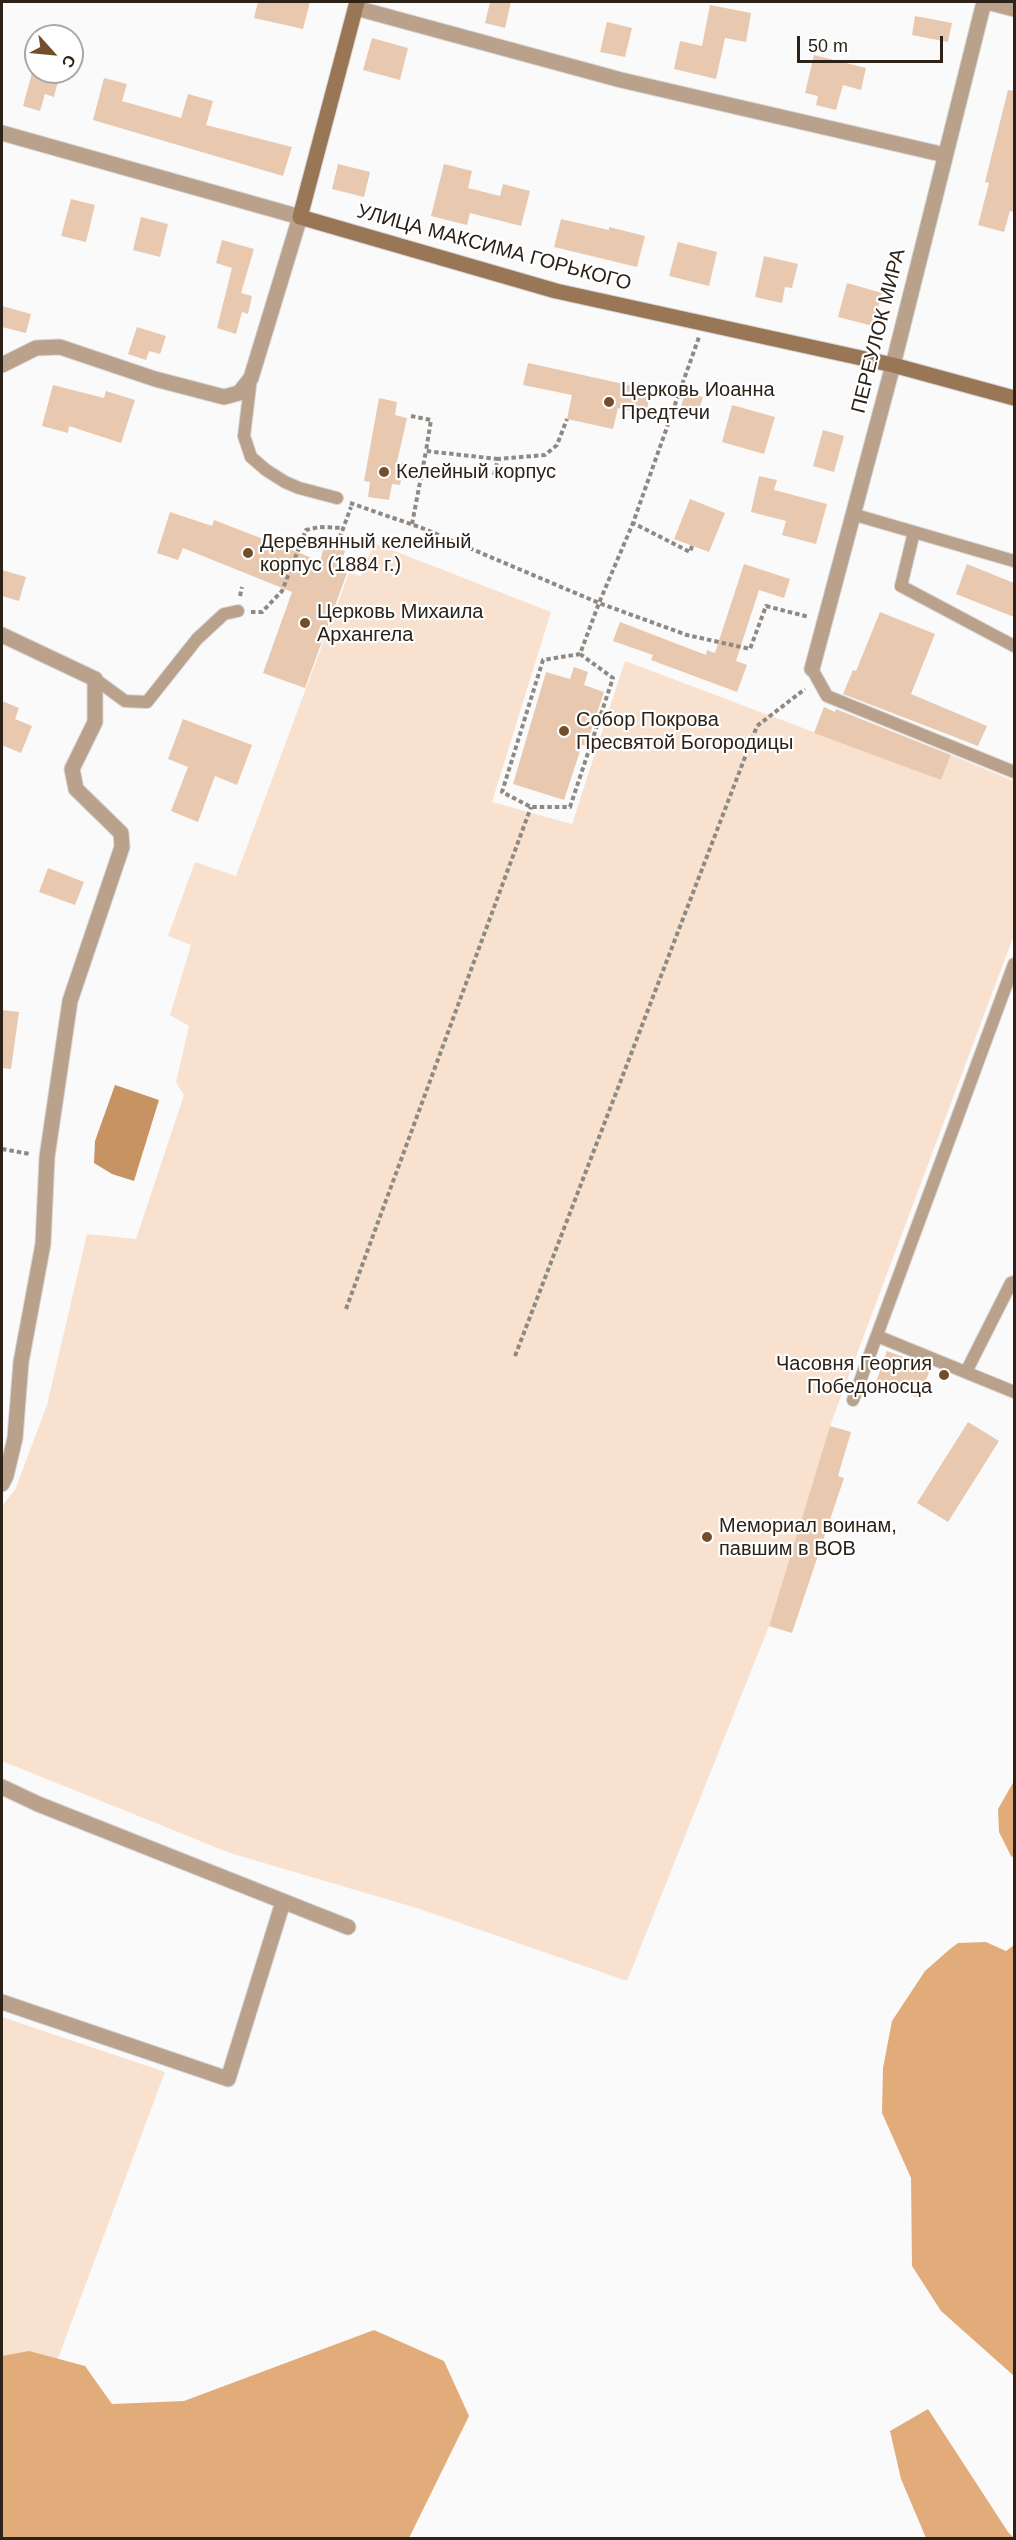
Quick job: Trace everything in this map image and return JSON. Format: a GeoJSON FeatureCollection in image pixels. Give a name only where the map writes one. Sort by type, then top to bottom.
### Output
{"type":"FeatureCollection","features":[{"type":"Feature","properties":{"kind":"street"},"geometry":{"type":"LineString","coordinates":[[985,2],[1014,9]]}},
{"type":"Feature","properties":{"kind":"street","name":"ПЕРЕУЛОК МИРА"},"geometry":{"type":"LineString","coordinates":[[815,674],[825,621],[852,514],[893,365],[985,2]]}},
{"type":"Feature","properties":{"kind":"street"},"geometry":{"type":"LineString","coordinates":[[2,365],[36,348],[60,347],[154,379],[224,397],[239,393],[251,378],[300,217],[357,5],[621,80],[945,155]]}},
{"type":"Feature","properties":{"kind":"street","name":"УЛИЦА МАКСИМА ГОРЬКОГО"},"geometry":{"type":"LineString","coordinates":[[2,133],[556,291],[893,365],[1014,398]]}},
{"type":"Feature","properties":{"kind":"street"},"geometry":{"type":"LineString","coordinates":[[2,635],[95,680],[95,722],[72,769],[76,789],[120,832],[122,847],[70,1001],[47,1157],[43,1245],[21,1362],[15,1438],[2,1484]]}},
{"type":"Feature","properties":{"kind":"street"},"geometry":{"type":"LineString","coordinates":[[2,1787],[38,1804],[348,1927]]}},
{"type":"Feature","properties":{"kind":"street"},"geometry":{"type":"LineString","coordinates":[[2,2002],[228,2079],[284,1902]]}},
{"type":"Feature","properties":{"kind":"lane"},"geometry":{"type":"LineString","coordinates":[[251,378],[244,436],[251,457],[285,482],[337,498]]}},
{"type":"Feature","properties":{"kind":"lane"},"geometry":{"type":"LineString","coordinates":[[852,514],[1014,561]]}},
{"type":"Feature","properties":{"kind":"lane"},"geometry":{"type":"LineString","coordinates":[[914,532],[901,586],[1014,646]]}},
{"type":"Feature","properties":{"kind":"lane"},"geometry":{"type":"LineString","coordinates":[[95,680],[125,701],[147,702],[197,639],[224,614],[238,611]]}},
{"type":"Feature","properties":{"kind":"lane"},"geometry":{"type":"LineString","coordinates":[[815,674],[827,696],[1014,772]]}},
{"type":"Feature","properties":{"kind":"lane"},"geometry":{"type":"LineString","coordinates":[[853,1400],[1014,964]]}},
{"type":"Feature","properties":{"kind":"lane"},"geometry":{"type":"LineString","coordinates":[[966,1372],[1011,1282],[1014,1282]]}},
{"type":"Feature","properties":{"kind":"lane"},"geometry":{"type":"LineString","coordinates":[[876,1336],[1014,1392]]}},
{"type":"Feature","properties":{"kind":"path"},"geometry":{"type":"LineString","coordinates":[[580,654],[633,523],[704,322]]}},
{"type":"Feature","properties":{"kind":"path"},"geometry":{"type":"LineString","coordinates":[[411,416],[431,420],[412,524]]}},
{"type":"Feature","properties":{"kind":"path"},"geometry":{"type":"LineString","coordinates":[[426,451],[498,459],[545,455],[557,445],[567,419]]}},
{"type":"Feature","properties":{"kind":"path"},"geometry":{"type":"LineString","coordinates":[[494,475],[498,459]]}},
{"type":"Feature","properties":{"kind":"path"},"geometry":{"type":"LineString","coordinates":[[337,498],[412,524],[599,603],[687,635],[750,649],[766,606],[825,621]]}},
{"type":"Feature","properties":{"kind":"path"},"geometry":{"type":"LineString","coordinates":[[337,545],[352,503]]}},
{"type":"Feature","properties":{"kind":"path"},"geometry":{"type":"LineString","coordinates":[[633,523],[690,552],[692,546]]}},
{"type":"Feature","properties":{"kind":"path"},"geometry":{"type":"LineString","coordinates":[[242,587],[238,611],[262,612],[282,591],[306,530],[319,527],[343,528]]}},
{"type":"Feature","properties":{"kind":"path"},"geometry":{"type":"LineString","coordinates":[[580,654],[613,678],[570,807],[531,807],[502,792],[543,660],[580,654]]}},
{"type":"Feature","properties":{"kind":"path"},"geometry":{"type":"LineString","coordinates":[[515,1356],[757,726],[815,674]]}},
{"type":"Feature","properties":{"kind":"path"},"geometry":{"type":"LineString","coordinates":[[345,1308],[531,807]]}},
{"type":"Feature","properties":{"kind":"path"},"geometry":{"type":"LineString","coordinates":[[2,1149],[47,1157]]}},
{"type":"Feature","properties":{"kind":"shaded area"},"geometry":{"type":"Polygon","coordinates":[[[374,543],[551,612],[492,802],[572,824],[625,661],[941,780],[951,755],[1014,781],[1014,935],[830,1426],[769,1626],[627,1981],[420,1909],[230,1853],[2,1761],[2,1506],[15,1490],[47,1405],[87,1234],[136,1239],[184,1095],[176,1082],[189,1026],[170,1015],[191,945],[168,936],[195,862],[236,876],[349,573],[361,576],[374,543]]]}},
{"type":"Feature","properties":{"kind":"shaded area"},"geometry":{"type":"Polygon","coordinates":[[[115,1085],[159,1100],[134,1181],[112,1174],[94,1163],[95,1141],[115,1085]]]}},
{"type":"Feature","properties":{"kind":"shaded area"},"geometry":{"type":"Polygon","coordinates":[[[1014,1781],[1014,1858],[999,1832],[998,1809],[1014,1781]]]}},
{"type":"Feature","properties":{"kind":"shaded area"},"geometry":{"type":"Polygon","coordinates":[[[986,1942],[1006,1951],[1014,1945],[1014,2376],[941,2311],[912,2266],[911,2178],[882,2113],[883,2068],[892,2021],[925,1971],[950,1949],[958,1943],[986,1942]]]}},
{"type":"Feature","properties":{"kind":"shaded area"},"geometry":{"type":"Polygon","coordinates":[[[2,2017],[165,2072],[45,2393],[2,2378],[2,2017]]]}},
{"type":"Feature","properties":{"kind":"shaded area"},"geometry":{"type":"Polygon","coordinates":[[[374,2330],[444,2361],[469,2416],[409,2538],[2,2538],[2,2356],[29,2351],[85,2366],[112,2404],[184,2401],[374,2330]]]}},
{"type":"Feature","properties":{"kind":"shaded area"},"geometry":{"type":"Polygon","coordinates":[[[928,2409],[1014,2538],[926,2538],[901,2479],[890,2431],[928,2409]]]}},
{"type":"Feature","properties":{"kind":"building"},"geometry":{"type":"Polygon","coordinates":[[[258,2],[310,2],[303,29],[254,18],[258,2]]]}},
{"type":"Feature","properties":{"kind":"building"},"geometry":{"type":"Polygon","coordinates":[[[490,2],[511,2],[505,28],[485,23],[490,2]]]}},
{"type":"Feature","properties":{"kind":"building"},"geometry":{"type":"Polygon","coordinates":[[[710,5],[751,13],[746,42],[725,38],[716,79],[674,69],[680,41],[702,46],[710,5]]]}},
{"type":"Feature","properties":{"kind":"building"},"geometry":{"type":"Polygon","coordinates":[[[915,16],[952,23],[948,42],[912,35],[915,16]]]}},
{"type":"Feature","properties":{"kind":"building"},"geometry":{"type":"Polygon","coordinates":[[[607,22],[632,28],[625,57],[600,52],[607,22]]]}},
{"type":"Feature","properties":{"kind":"building"},"geometry":{"type":"Polygon","coordinates":[[[372,38],[408,48],[400,80],[363,70],[372,38]]]}},
{"type":"Feature","properties":{"kind":"building"},"geometry":{"type":"Polygon","coordinates":[[[814,55],[866,68],[861,90],[843,85],[836,110],[816,105],[818,96],[805,93],[814,55]]]}},
{"type":"Feature","properties":{"kind":"building"},"geometry":{"type":"Polygon","coordinates":[[[104,78],[127,84],[122,101],[181,118],[188,94],[213,101],[206,125],[292,147],[283,176],[93,120],[104,78]]]}},
{"type":"Feature","properties":{"kind":"building"},"geometry":{"type":"Polygon","coordinates":[[[29,84],[57,84],[54,97],[45,94],[40,111],[23,106],[29,84]]]}},
{"type":"Feature","properties":{"kind":"building"},"geometry":{"type":"Polygon","coordinates":[[[1008,90],[1014,91],[1014,212],[1010,211],[1004,232],[978,225],[989,183],[985,182],[1008,90]]]}},
{"type":"Feature","properties":{"kind":"building"},"geometry":{"type":"Polygon","coordinates":[[[338,164],[370,172],[364,197],[332,189],[338,164]]]}},
{"type":"Feature","properties":{"kind":"building"},"geometry":{"type":"Polygon","coordinates":[[[444,164],[472,171],[468,188],[500,196],[503,184],[530,191],[521,226],[470,213],[467,225],[431,216],[444,164]]]}},
{"type":"Feature","properties":{"kind":"building"},"geometry":{"type":"Polygon","coordinates":[[[71,199],[95,205],[86,242],[61,236],[71,199]]]}},
{"type":"Feature","properties":{"kind":"building"},"geometry":{"type":"Polygon","coordinates":[[[141,217],[168,224],[160,257],[133,250],[141,217]]]}},
{"type":"Feature","properties":{"kind":"building"},"geometry":{"type":"Polygon","coordinates":[[[561,219],[645,236],[637,267],[554,247],[561,219]]]}},
{"type":"Feature","properties":{"kind":"building"},"geometry":{"type":"Polygon","coordinates":[[[222,240],[254,249],[241,293],[252,296],[248,314],[242,312],[236,334],[217,328],[232,268],[216,263],[222,240]]]}},
{"type":"Feature","properties":{"kind":"building"},"geometry":{"type":"Polygon","coordinates":[[[678,242],[717,252],[709,286],[669,276],[678,242]]]}},
{"type":"Feature","properties":{"kind":"building"},"geometry":{"type":"Polygon","coordinates":[[[764,256],[798,264],[792,288],[785,287],[782,303],[755,297],[764,256]]]}},
{"type":"Feature","properties":{"kind":"building"},"geometry":{"type":"Polygon","coordinates":[[[847,283],[882,293],[873,326],[838,317],[847,283]]]}},
{"type":"Feature","properties":{"kind":"building"},"geometry":{"type":"Polygon","coordinates":[[[2,306],[31,314],[26,333],[2,327],[2,306]]]}},
{"type":"Feature","properties":{"kind":"building"},"geometry":{"type":"Polygon","coordinates":[[[137,327],[166,336],[160,354],[149,351],[146,360],[128,354],[137,327]]]}},
{"type":"Feature","properties":{"kind":"building","name":"Церковь Иоанна Предтечи"},"geometry":{"type":"Polygon","coordinates":[[[528,363],[651,390],[646,414],[618,408],[613,429],[567,419],[572,395],[523,385],[528,363]]]}},
{"type":"Feature","properties":{"kind":"building"},"geometry":{"type":"Polygon","coordinates":[[[53,385],[104,398],[106,391],[135,400],[121,443],[69,426],[68,433],[42,426],[53,385]]]}},
{"type":"Feature","properties":{"kind":"building"},"geometry":{"type":"Polygon","coordinates":[[[685,392],[703,397],[697,416],[680,411],[685,392]]]}},
{"type":"Feature","properties":{"kind":"building"},"geometry":{"type":"Polygon","coordinates":[[[379,398],[397,402],[395,415],[407,418],[397,462],[404,463],[400,485],[392,484],[389,500],[368,497],[370,482],[364,481],[379,398]]]}},
{"type":"Feature","properties":{"kind":"building"},"geometry":{"type":"Polygon","coordinates":[[[732,405],[775,417],[764,454],[722,442],[732,405]]]}},
{"type":"Feature","properties":{"kind":"building"},"geometry":{"type":"Polygon","coordinates":[[[823,430],[844,436],[834,472],[813,466],[823,430]]]}},
{"type":"Feature","properties":{"kind":"building"},"geometry":{"type":"Polygon","coordinates":[[[759,476],[777,480],[774,490],[827,504],[816,544],[782,535],[786,521],[751,512],[759,476]]]}},
{"type":"Feature","properties":{"kind":"building"},"geometry":{"type":"Polygon","coordinates":[[[690,499],[725,513],[709,552],[674,539],[690,499]]]}},
{"type":"Feature","properties":{"kind":"building"},"geometry":{"type":"Polygon","coordinates":[[[170,512],[212,526],[214,520],[320,561],[325,544],[345,551],[338,570],[347,573],[305,688],[263,673],[292,592],[183,548],[178,560],[157,553],[170,512]]]}},
{"type":"Feature","properties":{"kind":"building"},"geometry":{"type":"Polygon","coordinates":[[[744,564],[790,579],[784,598],[759,590],[736,661],[747,665],[737,692],[651,660],[653,655],[613,641],[620,622],[706,655],[707,650],[715,653],[744,564]]]}},
{"type":"Feature","properties":{"kind":"building"},"geometry":{"type":"Polygon","coordinates":[[[967,564],[1014,583],[1014,617],[956,594],[967,564]]]}},
{"type":"Feature","properties":{"kind":"building"},"geometry":{"type":"Polygon","coordinates":[[[2,570],[26,577],[19,601],[2,596],[2,570]]]}},
{"type":"Feature","properties":{"kind":"building"},"geometry":{"type":"Polygon","coordinates":[[[880,612],[935,634],[911,694],[987,726],[978,746],[843,694],[853,670],[856,671],[880,612]]]}},
{"type":"Feature","properties":{"kind":"building","name":"Собор Покрова Пресвятой Богородицы"},"geometry":{"type":"Polygon","coordinates":[[[574,667],[588,672],[584,685],[604,692],[586,746],[582,745],[564,800],[513,784],[546,672],[570,679],[574,667]]]}},
{"type":"Feature","properties":{"kind":"building"},"geometry":{"type":"Polygon","coordinates":[[[2,701],[19,708],[15,719],[32,726],[21,753],[4,746],[2,750],[2,701]]]}},
{"type":"Feature","properties":{"kind":"building"},"geometry":{"type":"Polygon","coordinates":[[[824,707],[835,712],[836,709],[951,755],[941,780],[814,733],[824,707]]]}},
{"type":"Feature","properties":{"kind":"building"},"geometry":{"type":"Polygon","coordinates":[[[183,719],[252,745],[237,785],[215,776],[198,822],[171,811],[188,767],[168,759],[183,719]]]}},
{"type":"Feature","properties":{"kind":"building"},"geometry":{"type":"Polygon","coordinates":[[[48,868],[84,882],[75,905],[39,892],[48,868]]]}},
{"type":"Feature","properties":{"kind":"building"},"geometry":{"type":"Polygon","coordinates":[[[2,1010],[19,1012],[11,1069],[2,1068],[2,1010]]]}},
{"type":"Feature","properties":{"kind":"building"},"geometry":{"type":"Polygon","coordinates":[[[887,1351],[931,1367],[919,1398],[876,1382],[887,1351]]]}},
{"type":"Feature","properties":{"kind":"building"},"geometry":{"type":"Polygon","coordinates":[[[968,1422],[999,1441],[948,1522],[917,1503],[968,1422]]]}},
{"type":"Feature","properties":{"kind":"building"},"geometry":{"type":"Polygon","coordinates":[[[830,1426],[851,1432],[838,1476],[844,1478],[792,1633],[769,1626],[830,1426]]]}},
{"type":"Feature","properties":{"kind":"place","name":"Церковь Иоанна Предтечи"},"geometry":{"type":"Point","coordinates":[609,402]}},
{"type":"Feature","properties":{"kind":"place","name":"Келейный корпус"},"geometry":{"type":"Point","coordinates":[384,472]}},
{"type":"Feature","properties":{"kind":"place","name":"Деревянный келейный корпус (1884 г.)"},"geometry":{"type":"Point","coordinates":[248,553]}},
{"type":"Feature","properties":{"kind":"place","name":"Церковь Михаила Архангела"},"geometry":{"type":"Point","coordinates":[305,623]}},
{"type":"Feature","properties":{"kind":"place","name":"Собор Покрова Пресвятой Богородицы"},"geometry":{"type":"Point","coordinates":[564,731]}},
{"type":"Feature","properties":{"kind":"place","name":"Часовня Георгия Победоносца"},"geometry":{"type":"Point","coordinates":[944,1375]}},
{"type":"Feature","properties":{"kind":"place","name":"Мемориал воинам, павшим в ВОВ"},"geometry":{"type":"Point","coordinates":[707,1537]}}]}
